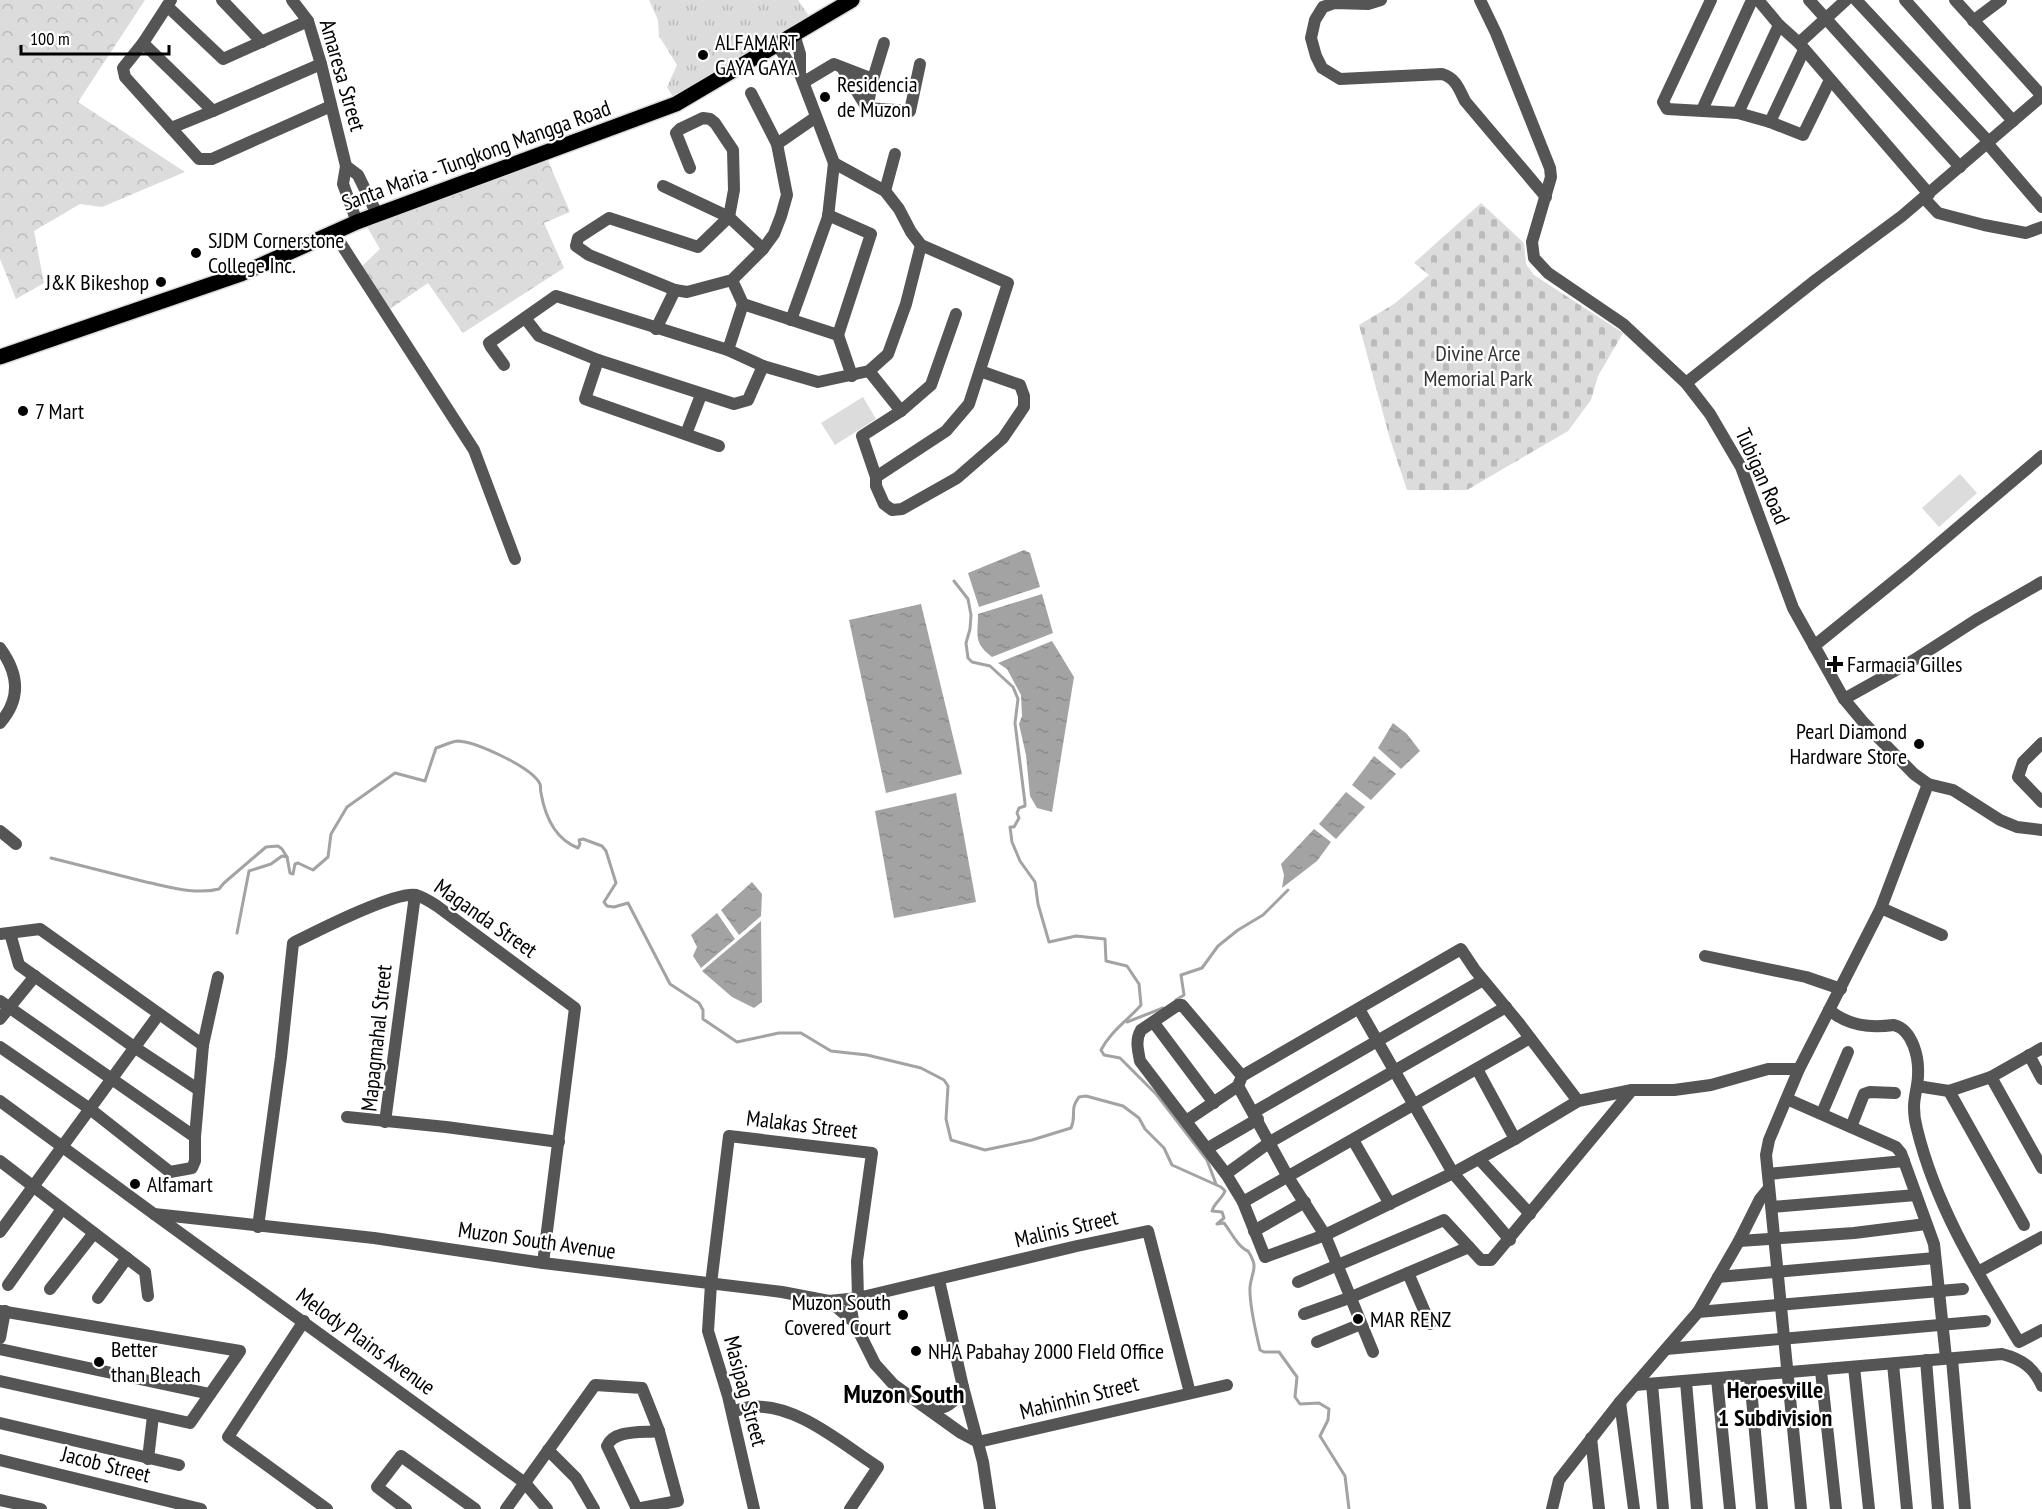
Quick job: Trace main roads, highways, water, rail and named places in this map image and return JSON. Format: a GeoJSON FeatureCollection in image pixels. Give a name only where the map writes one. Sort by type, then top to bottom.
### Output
{"type":"FeatureCollection","features":[{"type":"Feature","properties":{"kind":"main road","name":"Santa Maria - Tungkong Mangga Road"},"geometry":{"type":"LineString","coordinates":[[0,357],[241,274],[377,214],[676,104],[852,0]]}},
{"type":"Feature","properties":{"kind":"water"},"geometry":{"type":"Polygon","coordinates":[[[1024,550],[1030,553],[1040,587],[979,607],[968,573],[1024,550]]]}},
{"type":"Feature","properties":{"kind":"water"},"geometry":{"type":"Polygon","coordinates":[[[1042,594],[1053,633],[992,657],[986,652],[979,643],[978,614],[1042,594]]]}},
{"type":"Feature","properties":{"kind":"water"},"geometry":{"type":"Polygon","coordinates":[[[921,604],[962,774],[886,793],[849,620],[921,604]]]}},
{"type":"Feature","properties":{"kind":"water"},"geometry":{"type":"Polygon","coordinates":[[[1052,641],[1074,677],[1052,812],[1037,808],[1030,796],[1026,755],[1019,724],[1022,716],[1021,695],[1007,669],[998,663],[1052,641]]]}},
{"type":"Feature","properties":{"kind":"water"},"geometry":{"type":"Polygon","coordinates":[[[1393,723],[1407,734],[1420,751],[1401,769],[1378,748],[1393,723]]]}},
{"type":"Feature","properties":{"kind":"water"},"geometry":{"type":"Polygon","coordinates":[[[1374,756],[1396,774],[1371,800],[1352,785],[1374,756]]]}},
{"type":"Feature","properties":{"kind":"water"},"geometry":{"type":"Polygon","coordinates":[[[1346,792],[1365,807],[1336,839],[1319,824],[1346,792]]]}},
{"type":"Feature","properties":{"kind":"water"},"geometry":{"type":"Polygon","coordinates":[[[956,793],[976,902],[894,918],[875,811],[956,793]]]}},
{"type":"Feature","properties":{"kind":"water"},"geometry":{"type":"Polygon","coordinates":[[[1314,829],[1331,842],[1317,861],[1282,888],[1284,875],[1281,864],[1314,829]]]}},
{"type":"Feature","properties":{"kind":"water"},"geometry":{"type":"Polygon","coordinates":[[[752,882],[762,894],[761,916],[739,935],[721,910],[752,882]]]}},
{"type":"Feature","properties":{"kind":"water"},"geometry":{"type":"Polygon","coordinates":[[[717,913],[735,939],[701,968],[693,956],[697,947],[691,935],[717,913]]]}},
{"type":"Feature","properties":{"kind":"water"},"geometry":{"type":"Polygon","coordinates":[[[761,921],[762,1002],[754,1008],[732,997],[702,971],[761,921]]]}},
{"type":"Feature","properties":{"kind":"waterway"},"geometry":{"type":"LineString","coordinates":[[954,581],[968,599],[971,615],[966,643],[968,658],[972,662],[990,666],[1013,687],[1018,699],[1015,723],[1025,806],[1019,808],[1017,813],[1019,818],[1014,827],[1010,827],[1012,842],[1020,861],[1035,882],[1038,904],[1049,942],[1076,936],[1105,939],[1106,961],[1127,966],[1139,984],[1141,1005],[1114,1032],[1101,1050],[1104,1055],[1120,1058],[1157,1095],[1207,1160],[1216,1184]]}},
{"type":"Feature","properties":{"kind":"waterway"},"geometry":{"type":"LineString","coordinates":[[237,933],[249,871],[271,864],[282,856],[287,857],[290,873],[293,874],[295,864],[298,863],[313,870],[328,857],[331,834],[347,807],[395,773],[425,781],[436,748],[456,741],[466,742],[503,756],[535,777],[540,784],[548,818],[563,839],[578,848],[579,840],[583,839],[602,846],[606,851],[616,883],[604,902],[607,906],[614,907],[628,903],[670,984],[699,1003],[703,1010],[703,1019],[737,1042],[779,1033],[801,1033],[831,1051],[867,1055],[921,1068],[944,1080],[948,1086],[946,1119],[951,1140],[985,1150],[1032,1140],[1071,1128],[1074,1106],[1079,1097],[1086,1096],[1123,1106],[1139,1118],[1145,1129],[1164,1148],[1172,1165],[1221,1187],[1225,1191],[1212,1211],[1222,1212],[1224,1218],[1217,1224],[1224,1223],[1238,1243],[1248,1251],[1253,1261],[1250,1294],[1260,1350],[1279,1352],[1297,1377],[1295,1397],[1300,1404],[1319,1403],[1329,1409],[1328,1420],[1320,1436],[1345,1476],[1349,1509]]}},
{"type":"Feature","properties":{"kind":"waterway"},"geometry":{"type":"LineString","coordinates":[[51,858],[182,890],[210,891],[219,889],[266,847],[278,846],[287,857]]}},
{"type":"Feature","properties":{"kind":"waterway"},"geometry":{"type":"LineString","coordinates":[[1176,1000],[1184,995],[1181,975],[1202,968],[1218,946],[1238,930],[1263,915],[1288,890]]}},
{"type":"Feature","properties":{"kind":"waterway"},"geometry":{"type":"LineString","coordinates":[[1127,1022],[1163,1008]]}},
{"type":"Feature","properties":{"kind":"place","name":"ALFAMART GAYA GAYA"},"geometry":{"type":"Point","coordinates":[703,55]}},
{"type":"Feature","properties":{"kind":"place","name":"Residencia de Muzon"},"geometry":{"type":"Point","coordinates":[825,97]}},
{"type":"Feature","properties":{"kind":"place","name":"SJDM Cornerstone College Inc."},"geometry":{"type":"Point","coordinates":[196,253]}},
{"type":"Feature","properties":{"kind":"place","name":"J&K Bikeshop"},"geometry":{"type":"Point","coordinates":[161,282]}},
{"type":"Feature","properties":{"kind":"place","name":"7 Mart"},"geometry":{"type":"Point","coordinates":[23,411]}},
{"type":"Feature","properties":{"kind":"place","name":"Farmacia Gilles"},"geometry":{"type":"Point","coordinates":[1835,664]}},
{"type":"Feature","properties":{"kind":"place","name":"Pearl Diamond Hardware Store"},"geometry":{"type":"Point","coordinates":[1919,744]}},
{"type":"Feature","properties":{"kind":"place","name":"Alfamart"},"geometry":{"type":"Point","coordinates":[135,1184]}},
{"type":"Feature","properties":{"kind":"place","name":"Muzon South Covered Court"},"geometry":{"type":"Point","coordinates":[903,1315]}},
{"type":"Feature","properties":{"kind":"place","name":"MAR RENZ"},"geometry":{"type":"Point","coordinates":[1358,1319]}},
{"type":"Feature","properties":{"kind":"place","name":"NHA Pabahay 2000 FIeld Office"},"geometry":{"type":"Point","coordinates":[916,1351]}},
{"type":"Feature","properties":{"kind":"place","name":"Better than Bleach"},"geometry":{"type":"Point","coordinates":[99,1362]}},
{"type":"Feature","properties":{"kind":"district","name":"Muzon South"},"geometry":{"type":"Point","coordinates":[904,1393]}},
{"type":"Feature","properties":{"kind":"district","name":"Heroesville 1 Subdivision"},"geometry":{"type":"Point","coordinates":[1775,1403]}},
{"type":"Feature","properties":{"kind":"park label","name":"Divine Arce Memorial Park"},"geometry":{"type":"Point","coordinates":[1478,366]}}]}
